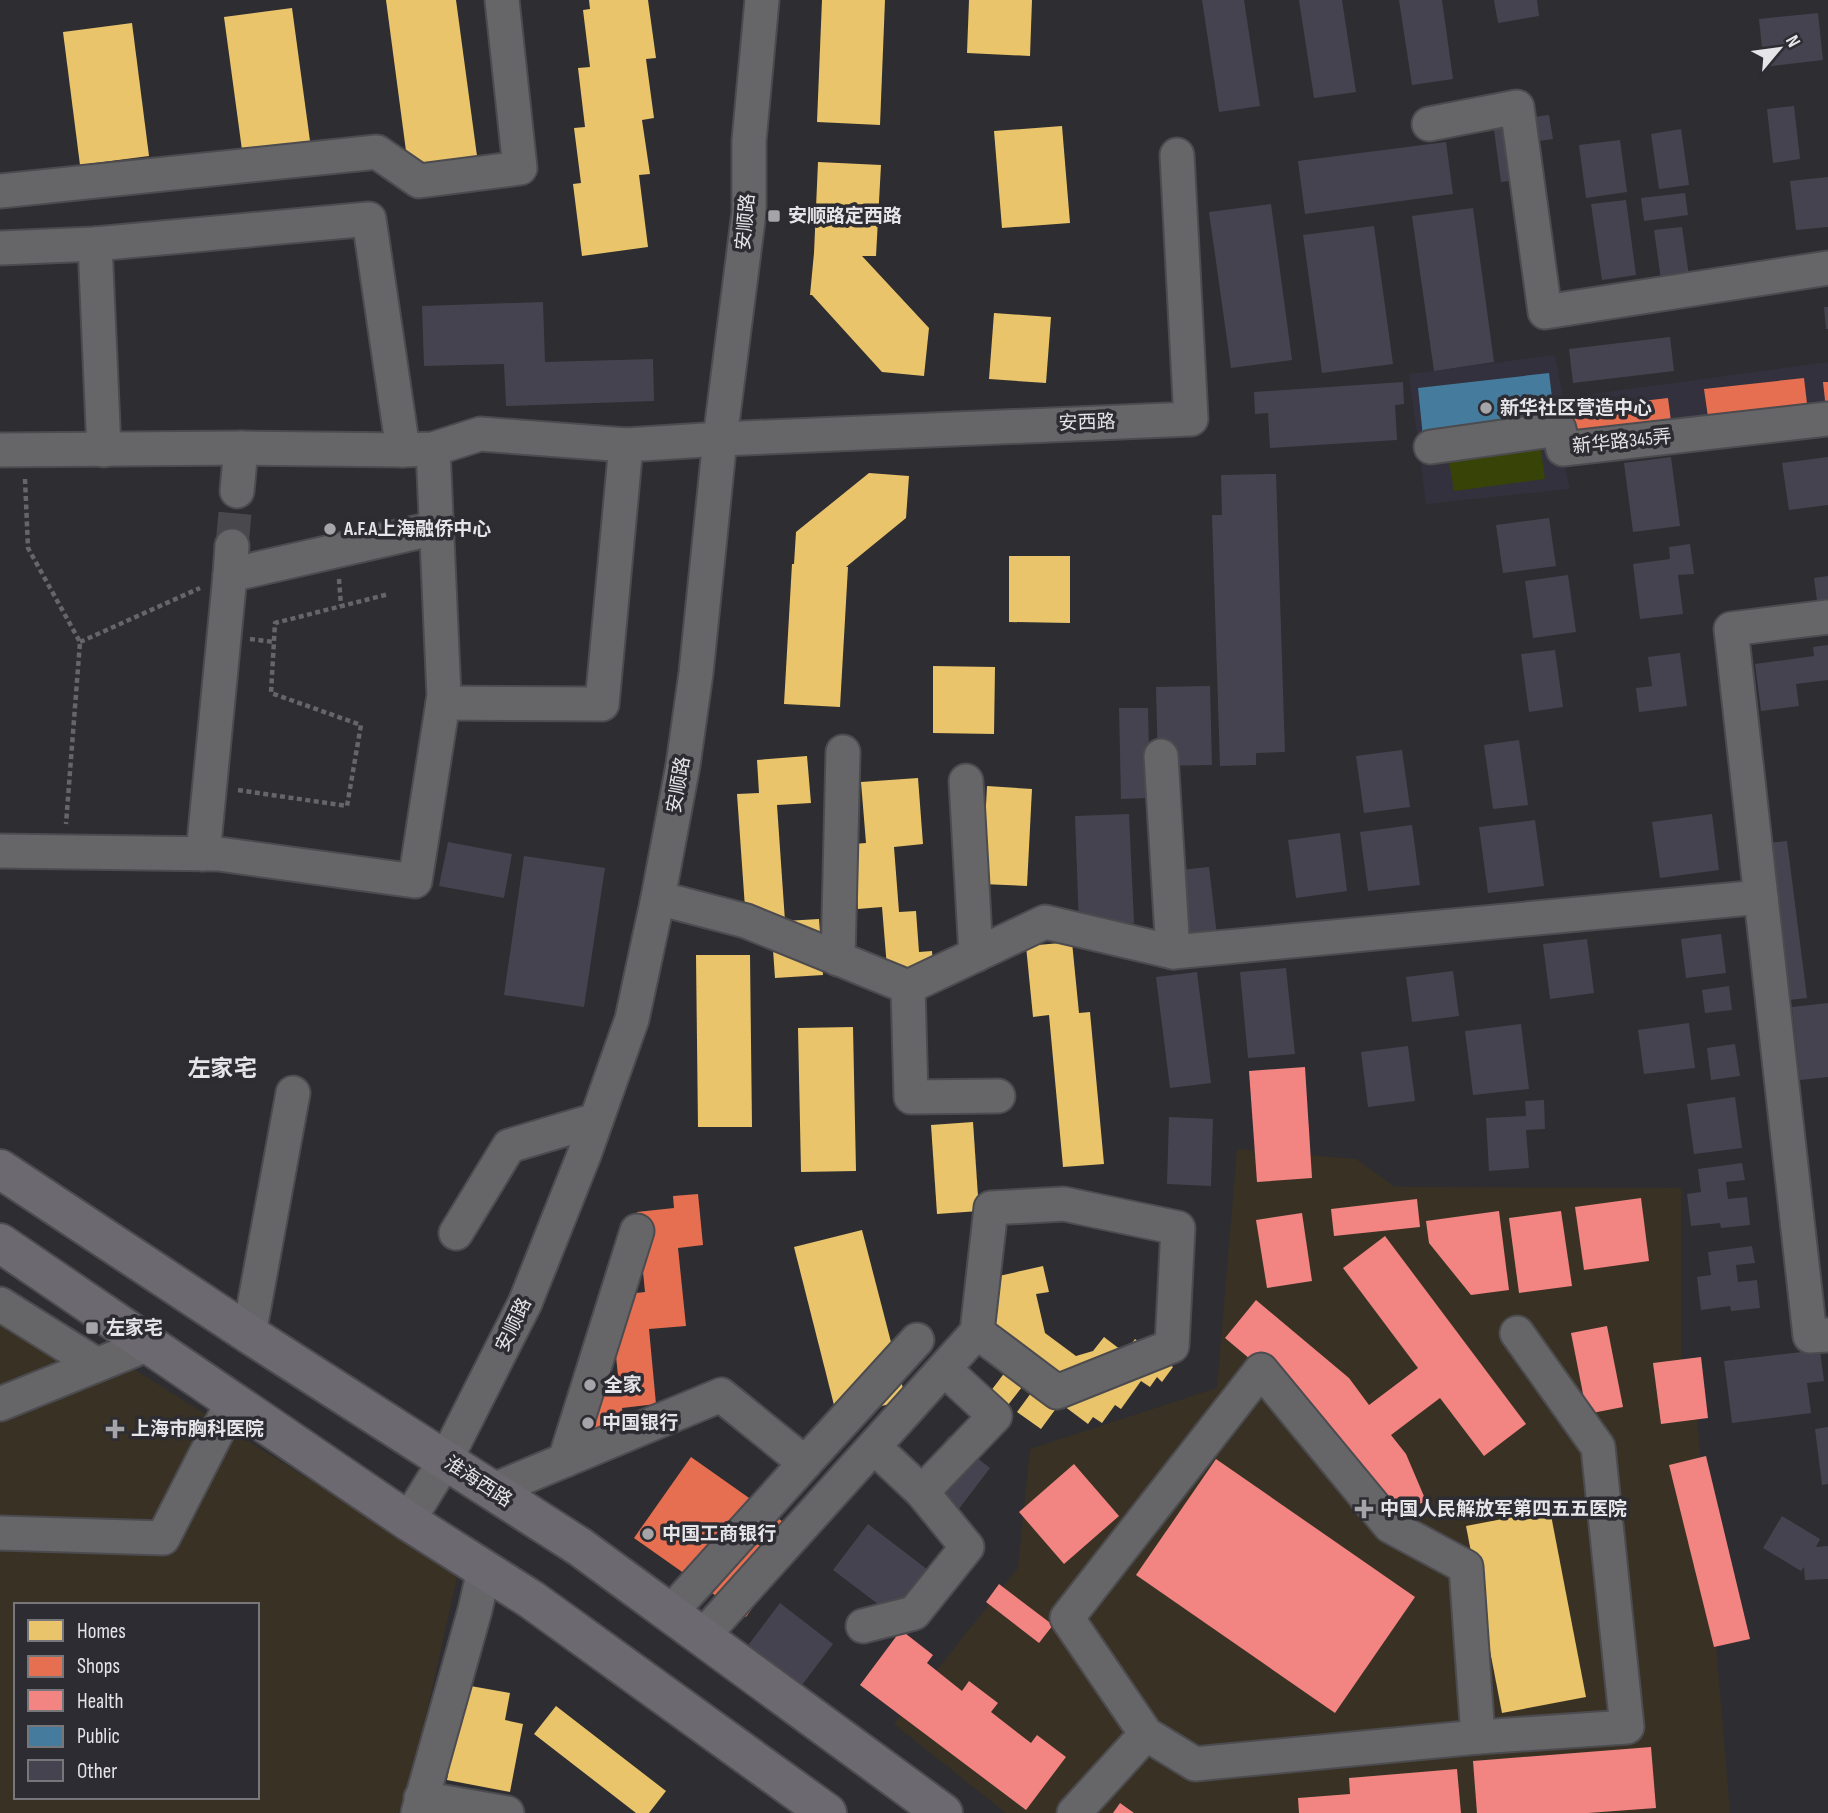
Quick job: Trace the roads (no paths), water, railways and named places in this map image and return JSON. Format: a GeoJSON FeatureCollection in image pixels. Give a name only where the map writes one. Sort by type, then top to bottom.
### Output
{"type":"FeatureCollection","features":[{"type":"Feature","properties":{"kind":"main road","name":"淮海西路"},"geometry":{"type":"LineString","coordinates":[[0,1169],[249,1334],[580,1547],[943,1813]]}},
{"type":"Feature","properties":{"kind":"main road"},"geometry":{"type":"LineString","coordinates":[[0,1243],[408,1521],[544,1609],[827,1813]]}},
{"type":"Feature","properties":{"kind":"street"},"geometry":{"type":"LineString","coordinates":[[0,191],[377,152],[419,181],[520,167],[502,0]]}},
{"type":"Feature","properties":{"kind":"street","name":"安顺路"},"geometry":{"type":"LineString","coordinates":[[408,1521],[445,1461],[526,1303],[584,1155],[632,1019],[683,765],[696,673],[720,439],[749,212],[750,141],[762,0]]}},
{"type":"Feature","properties":{"kind":"street"},"geometry":{"type":"LineString","coordinates":[[1429,124],[1517,107],[1545,313],[1828,268]]}},
{"type":"Feature","properties":{"kind":"street","name":"安西路"},"geometry":{"type":"LineString","coordinates":[[720,439],[1191,419],[1177,155]]}},
{"type":"Feature","properties":{"kind":"street"},"geometry":{"type":"LineString","coordinates":[[0,248],[95,244],[369,219],[436,528],[444,696],[415,881],[219,854],[0,852]]}},
{"type":"Feature","properties":{"kind":"street"},"geometry":{"type":"LineString","coordinates":[[95,244],[104,450]]}},
{"type":"Feature","properties":{"kind":"street","name":"新华路345弄"},"geometry":{"type":"LineString","coordinates":[[1431,447],[1559,429],[1563,449],[1828,419]]}},
{"type":"Feature","properties":{"kind":"street"},"geometry":{"type":"LineString","coordinates":[[12,450],[418,449],[480,434],[626,445],[720,439]]}},
{"type":"Feature","properties":{"kind":"street"},"geometry":{"type":"LineString","coordinates":[[443,703],[602,704],[626,445]]}},
{"type":"Feature","properties":{"kind":"street"},"geometry":{"type":"LineString","coordinates":[[237,491],[241,448]]}},
{"type":"Feature","properties":{"kind":"street"},"geometry":{"type":"LineString","coordinates":[[203,854],[231,560],[436,528]]}},
{"type":"Feature","properties":{"kind":"street"},"geometry":{"type":"LineString","coordinates":[[1828,617],[1731,629],[1810,1336],[1828,1335]]}},
{"type":"Feature","properties":{"kind":"street"},"geometry":{"type":"LineString","coordinates":[[838,959],[843,752]]}},
{"type":"Feature","properties":{"kind":"street"},"geometry":{"type":"LineString","coordinates":[[1161,756],[1173,952]]}},
{"type":"Feature","properties":{"kind":"street"},"geometry":{"type":"LineString","coordinates":[[966,781],[976,955]]}},
{"type":"Feature","properties":{"kind":"street"},"geometry":{"type":"LineString","coordinates":[[658,898],[746,921],[908,987],[1045,922],[1173,952],[1761,897]]}},
{"type":"Feature","properties":{"kind":"street"},"geometry":{"type":"LineString","coordinates":[[908,987],[912,1097],[998,1097]]}},
{"type":"Feature","properties":{"kind":"street"},"geometry":{"type":"LineString","coordinates":[[249,1334],[293,1093]]}},
{"type":"Feature","properties":{"kind":"street"},"geometry":{"type":"LineString","coordinates":[[456,1233],[509,1146],[596,1120]]}},
{"type":"Feature","properties":{"kind":"street"},"geometry":{"type":"LineString","coordinates":[[702,1637],[977,1332],[991,1208],[1064,1204],[1178,1228],[1172,1346],[1057,1392],[977,1332]]}},
{"type":"Feature","properties":{"kind":"street"},"geometry":{"type":"LineString","coordinates":[[565,1460],[637,1231]]}},
{"type":"Feature","properties":{"kind":"street"},"geometry":{"type":"LineString","coordinates":[[0,1304],[97,1365]]}},
{"type":"Feature","properties":{"kind":"street"},"geometry":{"type":"LineString","coordinates":[[1478,1737],[1466,1567],[1390,1526],[1261,1370],[1067,1618],[1146,1734],[1195,1764],[1478,1737],[1628,1727],[1598,1447],[1517,1333]]}},
{"type":"Feature","properties":{"kind":"street"},"geometry":{"type":"LineString","coordinates":[[670,1613],[917,1340]]}},
{"type":"Feature","properties":{"kind":"street"},"geometry":{"type":"LineString","coordinates":[[0,1404],[149,1344]]}},
{"type":"Feature","properties":{"kind":"street"},"geometry":{"type":"LineString","coordinates":[[922,1492],[995,1416],[944,1369]]}},
{"type":"Feature","properties":{"kind":"street"},"geometry":{"type":"LineString","coordinates":[[491,1490],[720,1395],[805,1463]]}},
{"type":"Feature","properties":{"kind":"street"},"geometry":{"type":"LineString","coordinates":[[0,1533],[163,1538],[233,1401]]}},
{"type":"Feature","properties":{"kind":"street"},"geometry":{"type":"LineString","coordinates":[[863,1626],[914,1613],[967,1547],[922,1492],[874,1447]]}},
{"type":"Feature","properties":{"kind":"street"},"geometry":{"type":"LineString","coordinates":[[484,1570],[420,1806],[507,1813]]}},
{"type":"Feature","properties":{"kind":"street"},"geometry":{"type":"LineString","coordinates":[[1074,1813],[1146,1734]]}},
{"type":"Feature","properties":{"kind":"tunnel"},"geometry":{"type":"LineString","coordinates":[[232,546],[237,491]]}},
{"type":"Feature","properties":{"kind":"place","name":"安顺路定西路"},"geometry":{"type":"Point","coordinates":[774,216]}},
{"type":"Feature","properties":{"kind":"place","name":"新华社区营造中心"},"geometry":{"type":"Point","coordinates":[1486,408]}},
{"type":"Feature","properties":{"kind":"place","name":"A.F.A上海融侨中心"},"geometry":{"type":"Point","coordinates":[330,529]}},
{"type":"Feature","properties":{"kind":"place","name":"左家宅"},"geometry":{"type":"Point","coordinates":[92,1328]}},
{"type":"Feature","properties":{"kind":"place","name":"全家"},"geometry":{"type":"Point","coordinates":[590,1385]}},
{"type":"Feature","properties":{"kind":"place","name":"中国银行"},"geometry":{"type":"Point","coordinates":[588,1423]}},
{"type":"Feature","properties":{"kind":"place","name":"上海市胸科医院"},"geometry":{"type":"Point","coordinates":[115,1429]}},
{"type":"Feature","properties":{"kind":"place","name":"中国人民解放军第四五五医院"},"geometry":{"type":"Point","coordinates":[1364,1509]}},
{"type":"Feature","properties":{"kind":"place","name":"中国工商银行"},"geometry":{"type":"Point","coordinates":[648,1534]}},
{"type":"Feature","properties":{"kind":"district","name":"左家宅"},"geometry":{"type":"Point","coordinates":[222,1069]}}]}
